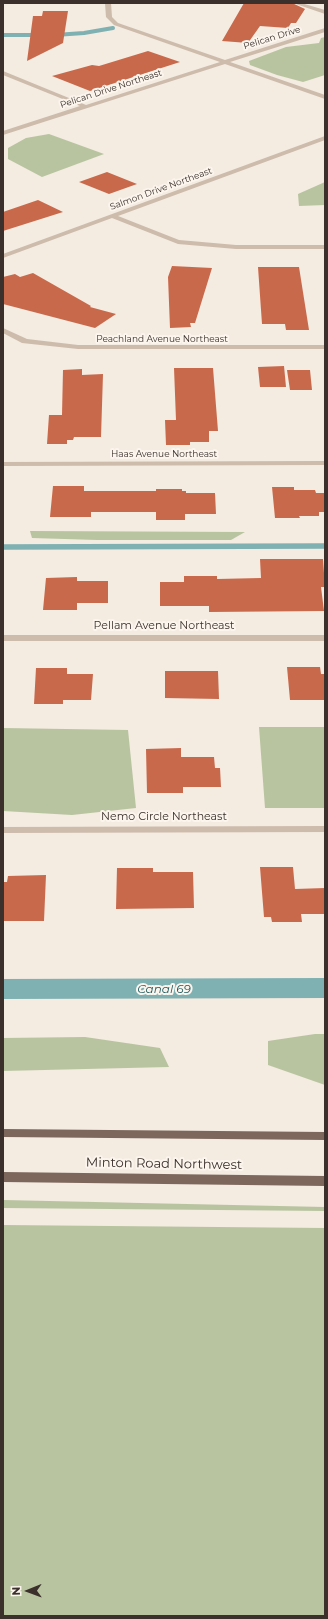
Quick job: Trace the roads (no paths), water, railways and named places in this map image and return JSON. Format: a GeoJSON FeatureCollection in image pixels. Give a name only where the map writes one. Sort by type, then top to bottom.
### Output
{"type":"FeatureCollection","features":[{"type":"Feature","properties":{"kind":"main road"},"geometry":{"type":"LineString","coordinates":[[3,1133],[325,1136]]}},
{"type":"Feature","properties":{"kind":"main road","name":"Minton Road Northwest"},"geometry":{"type":"LineString","coordinates":[[3,1177],[325,1181]]}},
{"type":"Feature","properties":{"kind":"street"},"geometry":{"type":"LineString","coordinates":[[108,3],[108,17],[116,24],[325,97]]}},
{"type":"Feature","properties":{"kind":"street"},"geometry":{"type":"LineString","coordinates":[[296,3],[325,12]]}},
{"type":"Feature","properties":{"kind":"street","name":"Pelican Drive"},"geometry":{"type":"LineString","coordinates":[[224,62],[325,30]]}},
{"type":"Feature","properties":{"kind":"street","name":"Pelican Drive Northeast"},"geometry":{"type":"LineString","coordinates":[[3,133],[224,62]]}},
{"type":"Feature","properties":{"kind":"street"},"geometry":{"type":"LineString","coordinates":[[3,73],[87,107]]}},
{"type":"Feature","properties":{"kind":"street","name":"Salmon Drive Northeast"},"geometry":{"type":"LineString","coordinates":[[3,256],[325,138]]}},
{"type":"Feature","properties":{"kind":"street"},"geometry":{"type":"LineString","coordinates":[[114,216],[178,242],[236,247],[325,247]]}},
{"type":"Feature","properties":{"kind":"street","name":"Peachland Avenue Northeast"},"geometry":{"type":"LineString","coordinates":[[3,330],[25,341],[78,347],[325,347]]}},
{"type":"Feature","properties":{"kind":"street","name":"Haas Avenue Northeast"},"geometry":{"type":"LineString","coordinates":[[3,464],[325,463]]}},
{"type":"Feature","properties":{"kind":"street","name":"Pellam Avenue Northeast"},"geometry":{"type":"LineString","coordinates":[[3,638],[325,638]]}},
{"type":"Feature","properties":{"kind":"street","name":"Nemo Circle Northeast"},"geometry":{"type":"LineString","coordinates":[[3,830],[325,829]]}},
{"type":"Feature","properties":{"kind":"waterway"},"geometry":{"type":"LineString","coordinates":[[55,35],[84,33],[113,28]]}},
{"type":"Feature","properties":{"kind":"waterway"},"geometry":{"type":"LineString","coordinates":[[3,35],[39,35]]}},
{"type":"Feature","properties":{"kind":"waterway"},"geometry":{"type":"LineString","coordinates":[[3,547],[325,546]]}},
{"type":"Feature","properties":{"kind":"waterway","name":"Canal 69"},"geometry":{"type":"LineString","coordinates":[[3,989],[325,988]]}}]}
